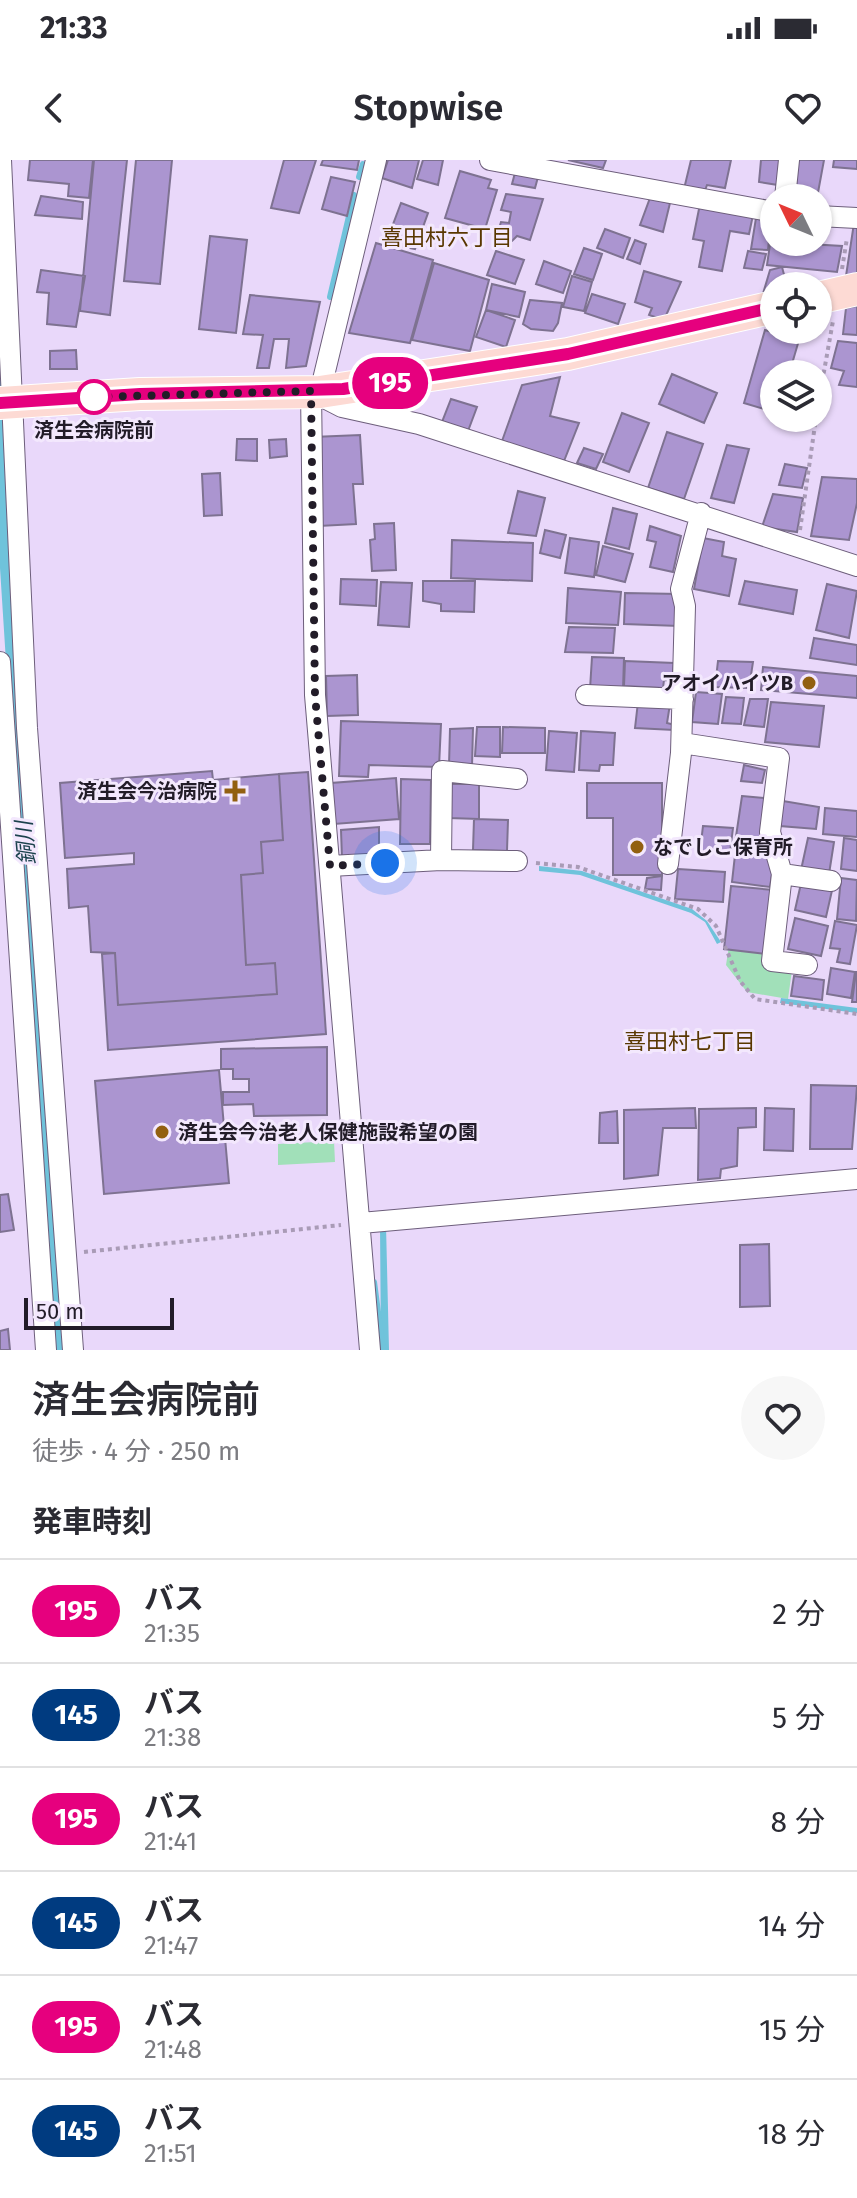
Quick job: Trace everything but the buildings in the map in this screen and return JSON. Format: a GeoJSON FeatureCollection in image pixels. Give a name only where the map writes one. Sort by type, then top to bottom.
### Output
{"type":"FeatureCollection","features":[{"type":"Feature","properties":{"kind":"main road"},"geometry":{"type":"LineString","coordinates":[[7,402],[140,394],[315,391],[568,354],[760,310]]}},
{"type":"Feature","properties":{"kind":"street"},"geometry":{"type":"LineString","coordinates":[[1,160],[7,402],[27,728],[73,1350]]}},
{"type":"Feature","properties":{"kind":"street"},"geometry":{"type":"LineString","coordinates":[[370,1350],[315,695],[315,391],[376,160]]}},
{"type":"Feature","properties":{"kind":"street"},"geometry":{"type":"LineString","coordinates":[[490,160],[760,209]]}},
{"type":"Feature","properties":{"kind":"street"},"geometry":{"type":"LineString","coordinates":[[786,184],[789,160]]}},
{"type":"Feature","properties":{"kind":"street"},"geometry":{"type":"LineString","coordinates":[[832,217],[854,218]]}},
{"type":"Feature","properties":{"kind":"street"},"geometry":{"type":"LineString","coordinates":[[315,391],[342,407],[419,424],[857,566]]}},
{"type":"Feature","properties":{"kind":"street"},"geometry":{"type":"LineString","coordinates":[[668,864],[682,743],[685,606],[681,589],[701,513]]}},
{"type":"Feature","properties":{"kind":"street"},"geometry":{"type":"LineString","coordinates":[[0,662],[9,919],[46,1350]]}},
{"type":"Feature","properties":{"kind":"street"},"geometry":{"type":"LineString","coordinates":[[586,695],[683,699]]}},
{"type":"Feature","properties":{"kind":"street"},"geometry":{"type":"LineString","coordinates":[[682,743],[779,758],[770,832],[782,874],[772,961],[807,965]]}},
{"type":"Feature","properties":{"kind":"street"},"geometry":{"type":"LineString","coordinates":[[441,860],[442,771],[517,779]]}},
{"type":"Feature","properties":{"kind":"street"},"geometry":{"type":"LineString","coordinates":[[330,866],[441,860],[517,861]]}},
{"type":"Feature","properties":{"kind":"street"},"geometry":{"type":"LineString","coordinates":[[782,874],[831,881]]}},
{"type":"Feature","properties":{"kind":"street"},"geometry":{"type":"LineString","coordinates":[[361,1223],[857,1179]]}},
{"type":"Feature","properties":{"kind":"path"},"geometry":{"type":"LineString","coordinates":[[826,360],[854,218]]}},
{"type":"Feature","properties":{"kind":"path"},"geometry":{"type":"LineString","coordinates":[[797,548],[815,432]]}},
{"type":"Feature","properties":{"kind":"path"},"geometry":{"type":"LineString","coordinates":[[517,861],[578,867],[698,909],[716,926],[740,981],[755,999],[857,1014]]}},
{"type":"Feature","properties":{"kind":"path"},"geometry":{"type":"LineString","coordinates":[[65,1254],[361,1223]]}},
{"type":"Feature","properties":{"kind":"green space"},"geometry":{"type":"Polygon","coordinates":[[[729,946],[775,953],[792,970],[788,999],[747,992],[726,965],[729,946]]]}},
{"type":"Feature","properties":{"kind":"green space"},"geometry":{"type":"Polygon","coordinates":[[[334,1141],[335,1162],[278,1165],[278,1144],[334,1141]]]}},
{"type":"Feature","properties":{"kind":"water","name":"銅川"},"geometry":{"type":"Polygon","coordinates":[[[0,183],[68,1350],[50,1350],[0,568],[0,183]]]}},
{"type":"Feature","properties":{"kind":"water"},"geometry":{"type":"Polygon","coordinates":[[[539,866],[582,871],[692,909],[707,921],[721,942],[717,944],[705,922],[691,913],[580,875],[539,871],[539,866]]]}},
{"type":"Feature","properties":{"kind":"water"},"geometry":{"type":"Polygon","coordinates":[[[781,998],[857,1008],[857,1013],[780,1003],[781,998]]]}},
{"type":"Feature","properties":{"kind":"water"},"geometry":{"type":"Polygon","coordinates":[[[380,1225],[386,1225],[389,1350],[381,1350],[380,1225]]]}},
{"type":"Feature","properties":{"kind":"waterway"},"geometry":{"type":"LineString","coordinates":[[359,177],[363,164]]}},
{"type":"Feature","properties":{"kind":"waterway"},"geometry":{"type":"LineString","coordinates":[[330,297],[354,195]]}},
{"type":"Feature","properties":{"kind":"waterway"},"geometry":{"type":"LineString","coordinates":[[374,1282],[383,1350]]}},
{"type":"Feature","properties":{"kind":"bus line","name":"195"},"geometry":{"type":"LineString","coordinates":[[0,403],[140,394],[320,392],[568,354],[760,310]]}},
{"type":"Feature","properties":{"kind":"place","name":"済生会病院前"},"geometry":{"type":"Point","coordinates":[94,397]}},
{"type":"Feature","properties":{"kind":"place","name":"アオイハイツB"},"geometry":{"type":"Point","coordinates":[809,683]}},
{"type":"Feature","properties":{"kind":"place","name":"済生会今治病院"},"geometry":{"type":"Point","coordinates":[235,791]}},
{"type":"Feature","properties":{"kind":"place","name":"なでしこ保育所"},"geometry":{"type":"Point","coordinates":[637,847]}},
{"type":"Feature","properties":{"kind":"place","name":"済生会今治老人保健施設希望の園"},"geometry":{"type":"Point","coordinates":[162,1132]}},
{"type":"Feature","properties":{"kind":"district","name":"喜田村六丁目"},"geometry":{"type":"Point","coordinates":[447,237]}},
{"type":"Feature","properties":{"kind":"district","name":"喜田村七丁目"},"geometry":{"type":"Point","coordinates":[690,1041]}},
{"type":"Feature","properties":{"kind":"route"},"geometry":{"type":"LineString","coordinates":[[94,397],[311,391],[315,695],[330,866],[385,863]]}}]}
